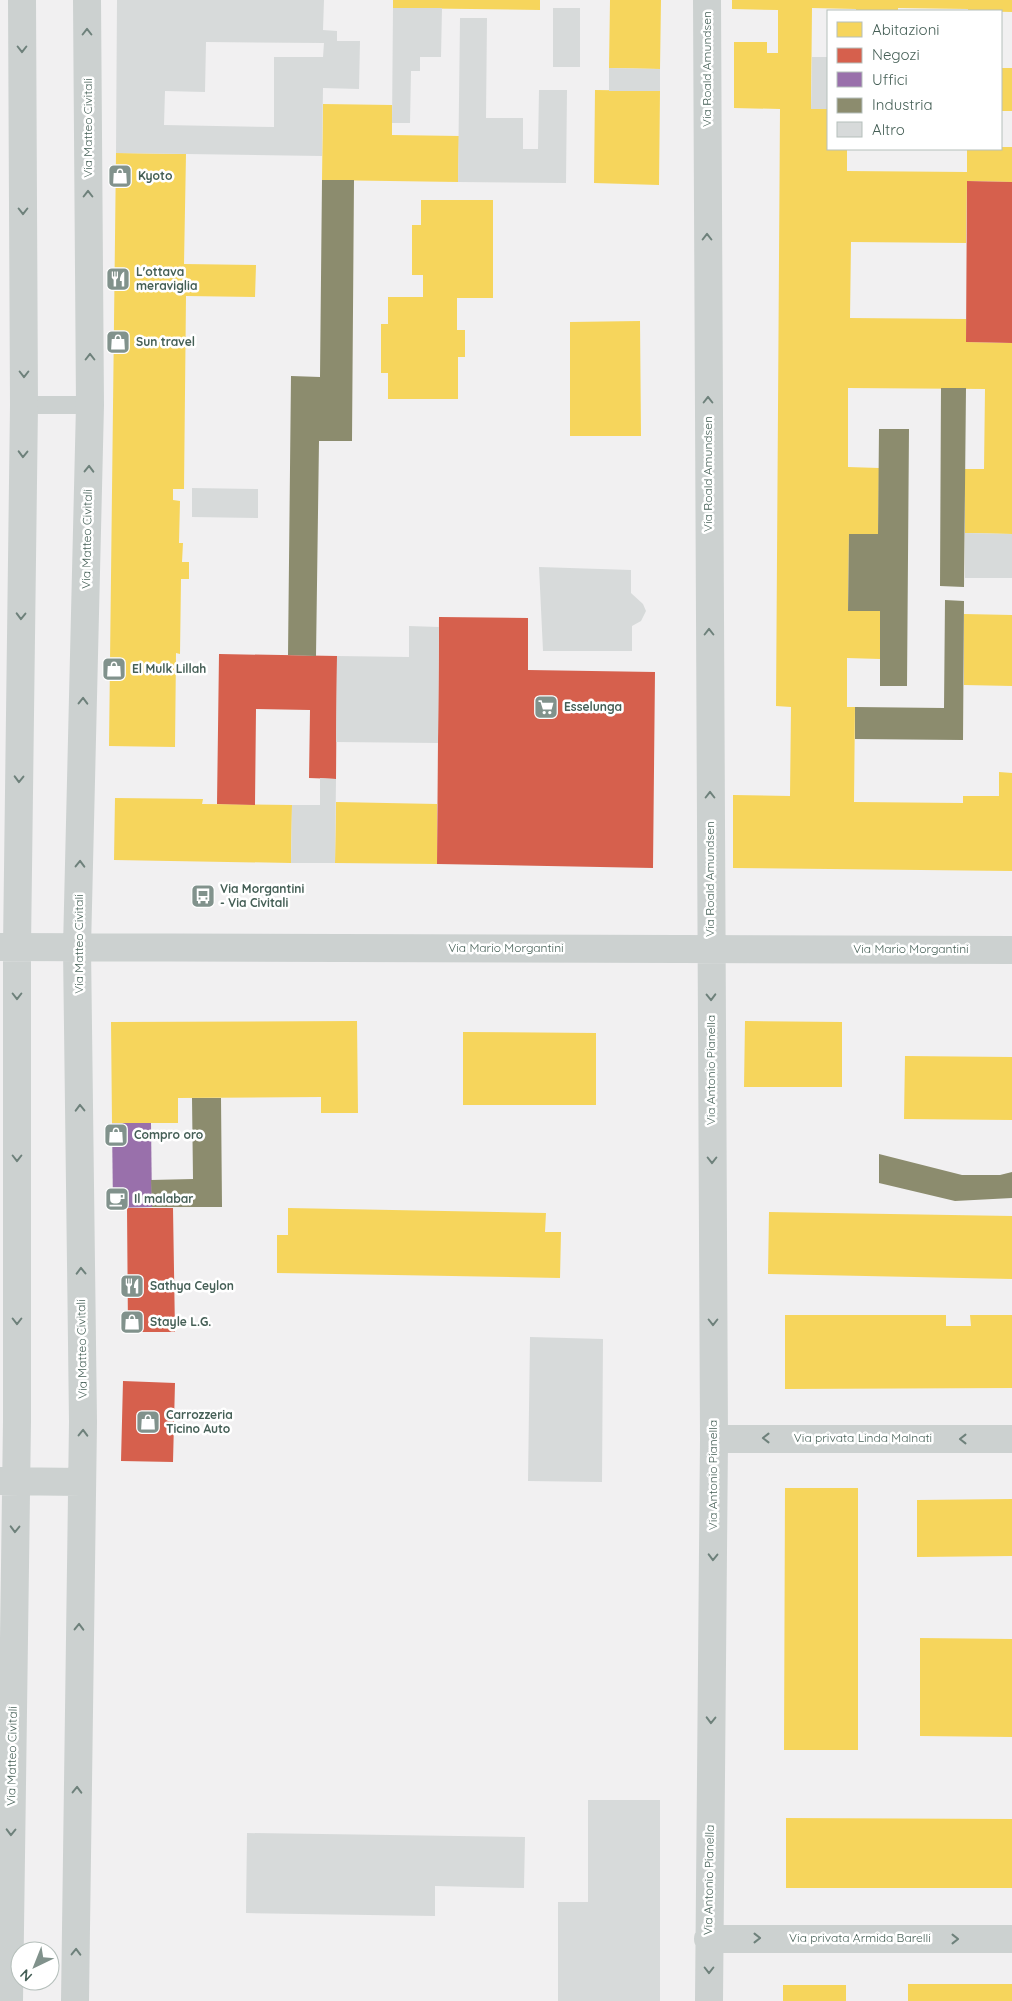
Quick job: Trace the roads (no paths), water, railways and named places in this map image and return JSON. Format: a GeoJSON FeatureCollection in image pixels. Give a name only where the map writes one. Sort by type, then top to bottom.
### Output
{"type":"FeatureCollection","features":[{"type":"Feature","properties":{"kind":"street","name":"Via Matteo Civitali"},"geometry":{"type":"LineString","coordinates":[[10,2001],[8,1481],[17,1421],[8,947],[24,405],[22,0]]}},
{"type":"Feature","properties":{"kind":"street","name":"Via Matteo Civitali"},"geometry":{"type":"LineString","coordinates":[[75,2001],[83,1392],[77,948],[90,405],[87,0]]}},
{"type":"Feature","properties":{"kind":"street","name":"Via Roald Amundsen"},"geometry":{"type":"LineString","coordinates":[[706,0],[710,948]]}},
{"type":"Feature","properties":{"kind":"street","name":"Via Mario Morgantini"},"geometry":{"type":"LineString","coordinates":[[8,947],[1012,950]]}},
{"type":"Feature","properties":{"kind":"street","name":"Via Antonio Pianella"},"geometry":{"type":"LineString","coordinates":[[709,2001],[708,1938],[714,1438],[710,948]]}},
{"type":"Feature","properties":{"kind":"street","name":"Via privata Linda Malnati"},"geometry":{"type":"LineString","coordinates":[[714,1438],[1012,1439]]}},
{"type":"Feature","properties":{"kind":"street"},"geometry":{"type":"LineString","coordinates":[[8,1481],[82,1482]]}},
{"type":"Feature","properties":{"kind":"street","name":"Via privata Armida Barelli"},"geometry":{"type":"LineString","coordinates":[[708,1938],[1012,1939]]}},
{"type":"Feature","properties":{"kind":"lane"},"geometry":{"type":"LineString","coordinates":[[24,405],[90,405]]}},
{"type":"Feature","properties":{"kind":"place","name":"Kyoto"},"geometry":{"type":"Point","coordinates":[120,176]}},
{"type":"Feature","properties":{"kind":"place","name":"L'ottava meraviglia"},"geometry":{"type":"Point","coordinates":[118,279]}},
{"type":"Feature","properties":{"kind":"place","name":"Sun travel"},"geometry":{"type":"Point","coordinates":[118,342]}},
{"type":"Feature","properties":{"kind":"place","name":"El Mulk Lillah"},"geometry":{"type":"Point","coordinates":[114,669]}},
{"type":"Feature","properties":{"kind":"place","name":"Esselunga"},"geometry":{"type":"Point","coordinates":[546,707]}},
{"type":"Feature","properties":{"kind":"place","name":"Via Morgantini - Via Civitali"},"geometry":{"type":"Point","coordinates":[203,896]}},
{"type":"Feature","properties":{"kind":"place","name":"Compro oro"},"geometry":{"type":"Point","coordinates":[116,1135]}},
{"type":"Feature","properties":{"kind":"place","name":"Il malabar"},"geometry":{"type":"Point","coordinates":[117,1199]}},
{"type":"Feature","properties":{"kind":"place","name":"Sathya Ceylon"},"geometry":{"type":"Point","coordinates":[132,1286]}},
{"type":"Feature","properties":{"kind":"place","name":"Stayle L.G."},"geometry":{"type":"Point","coordinates":[132,1322]}},
{"type":"Feature","properties":{"kind":"place","name":"Carrozzeria Ticino Auto"},"geometry":{"type":"Point","coordinates":[148,1422]}}]}
